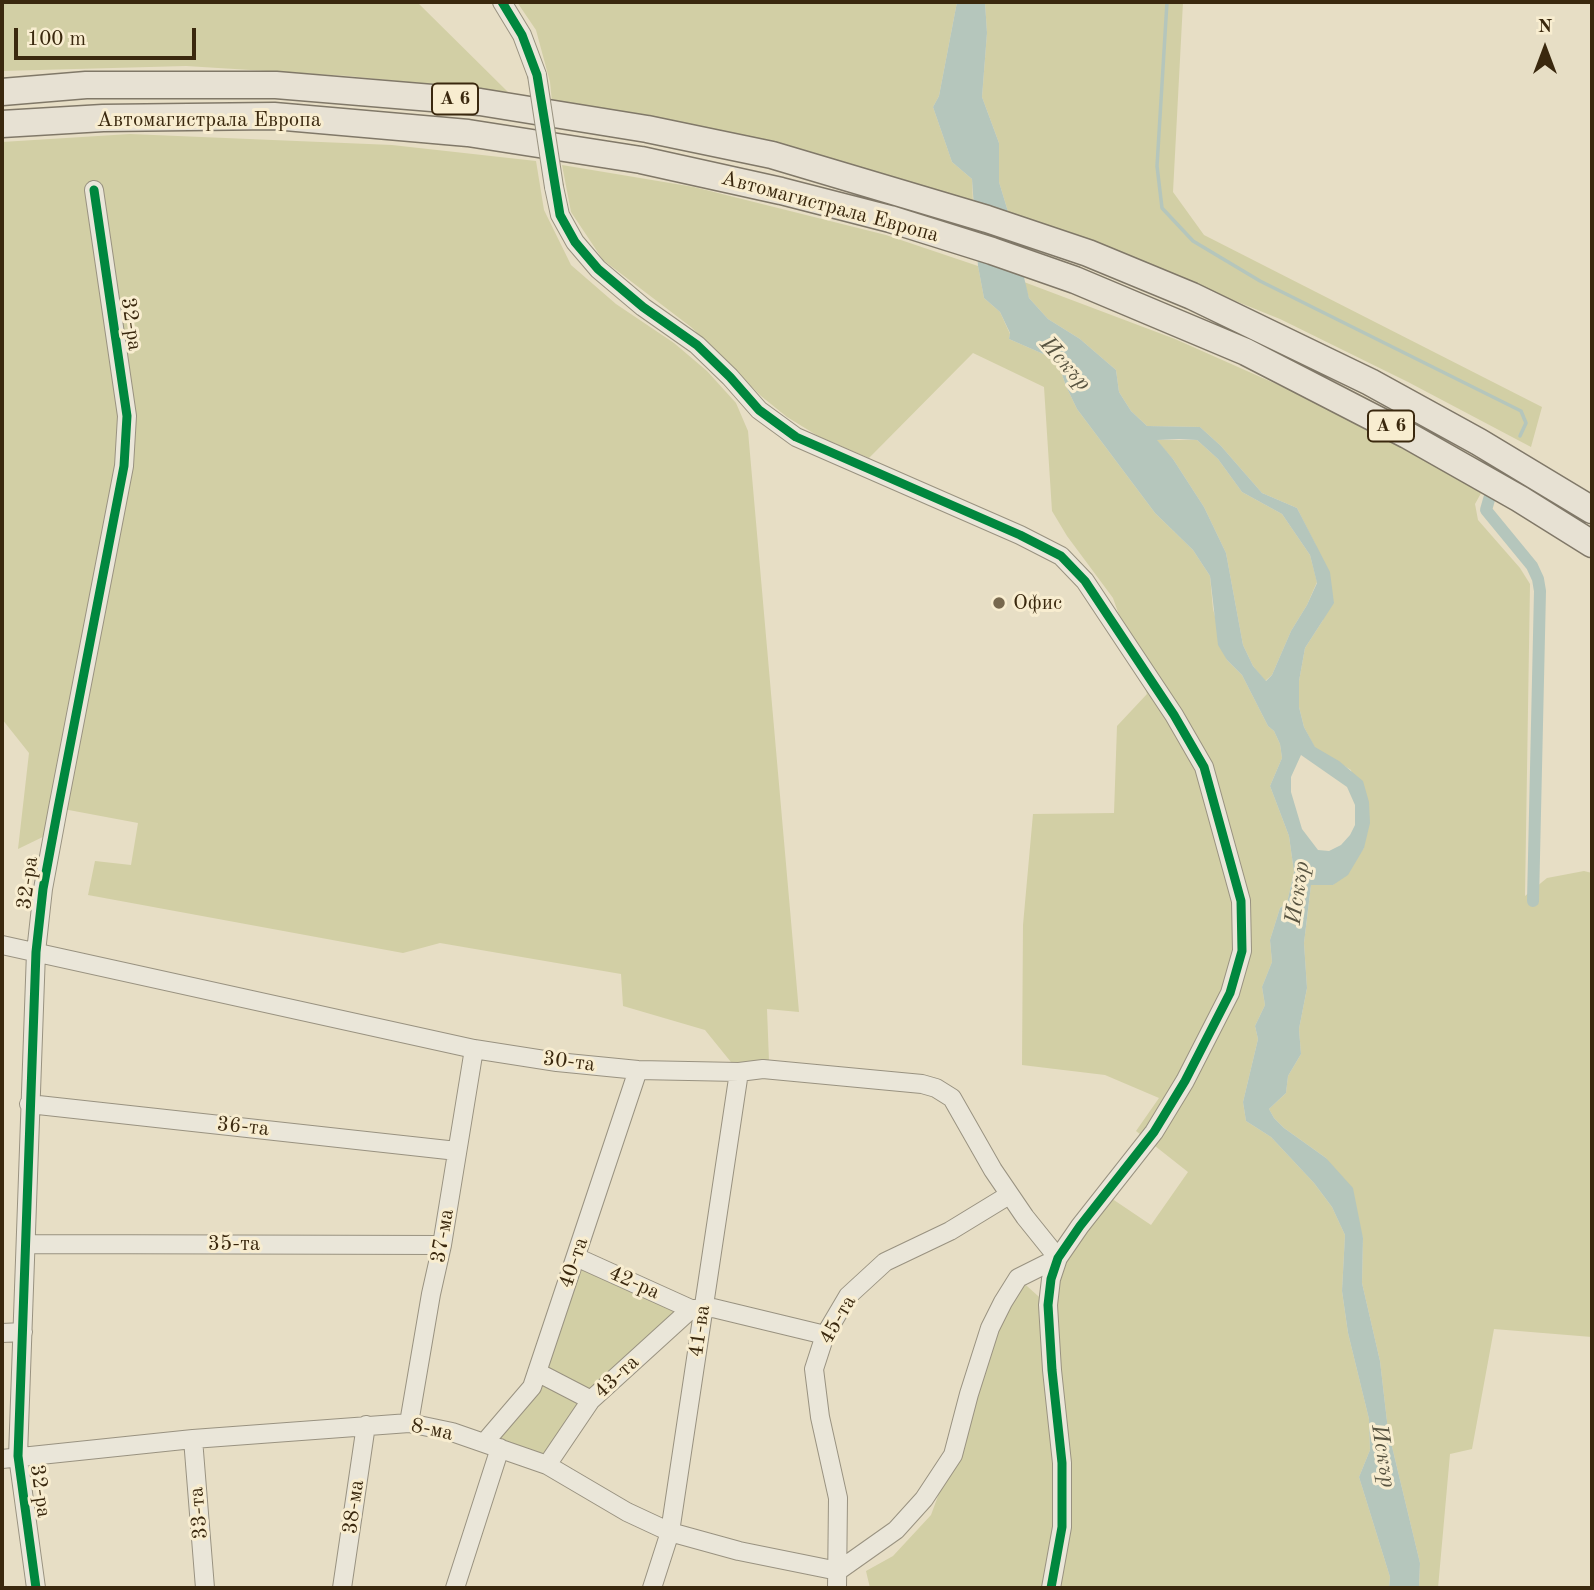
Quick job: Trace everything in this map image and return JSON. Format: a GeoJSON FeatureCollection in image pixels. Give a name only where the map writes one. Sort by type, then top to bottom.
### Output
{"type":"FeatureCollection","features":[{"type":"Feature","properties":{"kind":"highway","name":"Автомагистрала Европа"},"geometry":{"type":"LineString","coordinates":[[2,92],[86,85],[276,85],[480,102],[647,129],[772,155],[1088,253],[1192,296],[1370,382],[1479,442],[1592,510]]}},
{"type":"Feature","properties":{"kind":"highway","name":"Автомагистрала Европа"},"geometry":{"type":"LineString","coordinates":[[2,124],[103,118],[274,116],[468,132],[641,160],[781,191],[890,219],[1028,263],[1181,323],[1358,408],[1476,473],[1592,544]]}},
{"type":"Feature","properties":{"kind":"street"},"geometry":{"type":"LineString","coordinates":[[502,2],[522,35],[537,75],[560,215],[575,242],[598,269],[643,307],[697,345],[759,410],[796,437],[1020,535],[1061,556],[1085,581],[1174,715],[1204,767],[1241,901],[1242,951],[1230,993],[1185,1081],[1154,1132],[1058,1258],[1051,1279],[1048,1305],[1062,1463],[1062,1527],[1051,1588]]}},
{"type":"Feature","properties":{"kind":"street","name":"32-ра"},"geometry":{"type":"LineString","coordinates":[[36,1588],[10,1457],[23,1332],[36,952],[55,820],[124,466],[127,416],[94,190]]}},
{"type":"Feature","properties":{"kind":"street","name":"30-та"},"geometry":{"type":"LineString","coordinates":[[2,945],[474,1049],[557,1062],[638,1070],[739,1072],[763,1069],[922,1084],[936,1088],[952,1098],[1009,1195],[1058,1258]]}},
{"type":"Feature","properties":{"kind":"street","name":"37-ма"},"geometry":{"type":"LineString","coordinates":[[409,1423],[474,1049]]}},
{"type":"Feature","properties":{"kind":"street","name":"40-та"},"geometry":{"type":"LineString","coordinates":[[459,1588],[492,1446],[532,1387],[638,1070]]}},
{"type":"Feature","properties":{"kind":"street","name":"41-ва"},"geometry":{"type":"LineString","coordinates":[[652,1588],[670,1532],[697,1308],[739,1072]]}},
{"type":"Feature","properties":{"kind":"street","name":"36-та"},"geometry":{"type":"LineString","coordinates":[[29,1104],[457,1151]]}},
{"type":"Feature","properties":{"kind":"street","name":"45-та"},"geometry":{"type":"LineString","coordinates":[[837,1579],[838,1498],[820,1417],[814,1369],[825,1335],[848,1296],[885,1262],[950,1231],[1009,1195]]}},
{"type":"Feature","properties":{"kind":"street","name":"35-та"},"geometry":{"type":"LineString","coordinates":[[26,1244],[442,1245]]}},
{"type":"Feature","properties":{"kind":"street","name":"42-ра"},"geometry":{"type":"LineString","coordinates":[[576,1257],[697,1308],[713,1308],[825,1335]]}},
{"type":"Feature","properties":{"kind":"street"},"geometry":{"type":"LineString","coordinates":[[837,1579],[896,1530],[924,1499],[953,1455],[990,1328],[1003,1303],[1018,1278],[1058,1258]]}},
{"type":"Feature","properties":{"kind":"street","name":"43-та"},"geometry":{"type":"LineString","coordinates":[[547,1465],[591,1400],[697,1308]]}},
{"type":"Feature","properties":{"kind":"street"},"geometry":{"type":"LineString","coordinates":[[2,1333],[23,1332]]}},
{"type":"Feature","properties":{"kind":"street"},"geometry":{"type":"LineString","coordinates":[[537,1372],[591,1400]]}},
{"type":"Feature","properties":{"kind":"street","name":"8-ма"},"geometry":{"type":"LineString","coordinates":[[10,1457],[193,1438],[409,1423],[452,1432],[547,1465],[627,1512],[670,1532],[837,1579]]}},
{"type":"Feature","properties":{"kind":"street","name":"38-ма"},"geometry":{"type":"LineString","coordinates":[[342,1588],[366,1425]]}},
{"type":"Feature","properties":{"kind":"street","name":"33-та"},"geometry":{"type":"LineString","coordinates":[[193,1438],[205,1588]]}},
{"type":"Feature","properties":{"kind":"shaded area"},"geometry":{"type":"Polygon","coordinates":[[[2,2],[417,2],[508,92],[348,76],[186,66],[2,71],[2,2]]]}},
{"type":"Feature","properties":{"kind":"shaded area"},"geometry":{"type":"Polygon","coordinates":[[[517,2],[957,2],[939,96],[933,107],[952,162],[972,179],[973,204],[552,102],[550,82],[536,30],[517,2]]]}},
{"type":"Feature","properties":{"kind":"shaded area"},"geometry":{"type":"Polygon","coordinates":[[[985,2],[1183,2],[1173,192],[1204,235],[1542,407],[1531,447],[1280,319],[1119,254],[1009,215],[999,182],[999,143],[982,97],[987,33],[985,2]]]}},
{"type":"Feature","properties":{"kind":"shaded area"},"geometry":{"type":"Polygon","coordinates":[[[130,134],[392,145],[536,161],[544,210],[571,265],[616,304],[674,343],[707,371],[736,403],[748,431],[799,1012],[767,1009],[769,1061],[739,1072],[705,1030],[623,1006],[621,974],[440,943],[403,953],[88,895],[95,861],[131,865],[138,823],[58,808],[53,832],[18,849],[29,753],[2,719],[2,142],[130,134]]]}},
{"type":"Feature","properties":{"kind":"shaded area"},"geometry":{"type":"Polygon","coordinates":[[[562,165],[694,187],[886,235],[978,266],[984,298],[1000,312],[1010,334],[1009,339],[1057,360],[1077,409],[1155,513],[1193,550],[1210,576],[1213,609],[1227,660],[1242,675],[1280,744],[1282,758],[1270,786],[1289,836],[1294,872],[1287,903],[1280,908],[1270,940],[1272,962],[1262,987],[1265,1005],[1255,1026],[1258,1039],[1243,1102],[1246,1121],[1271,1137],[1314,1183],[1332,1207],[1345,1235],[1342,1291],[1348,1333],[1369,1419],[1370,1450],[1359,1477],[1390,1577],[1389,1588],[870,1588],[866,1571],[893,1556],[931,1515],[953,1455],[969,1394],[1018,1278],[1047,1304],[1051,1279],[1105,1194],[1151,1225],[1188,1172],[1136,1131],[1159,1098],[1105,1075],[1022,1065],[1023,925],[1033,814],[1114,813],[1117,726],[1147,694],[1113,598],[1052,511],[1044,387],[973,353],[869,458],[818,436],[787,417],[761,396],[691,327],[603,260],[571,212],[562,165]]]}},
{"type":"Feature","properties":{"kind":"shaded area"},"geometry":{"type":"Polygon","coordinates":[[[1024,282],[1175,339],[1346,415],[1485,486],[1475,504],[1478,520],[1520,568],[1530,584],[1525,896],[1547,878],[1584,871],[1592,873],[1592,1337],[1494,1329],[1472,1449],[1450,1454],[1438,1588],[1419,1588],[1420,1563],[1388,1430],[1380,1361],[1362,1283],[1363,1238],[1326,1158],[1284,1128],[1269,1109],[1286,1093],[1288,1076],[1301,1054],[1299,1029],[1307,988],[1304,943],[1311,885],[1333,885],[1364,848],[1351,770],[1315,748],[1304,727],[1299,707],[1299,681],[1305,648],[1323,620],[1315,544],[1297,508],[1262,493],[1221,446],[1200,427],[1147,426],[1131,411],[1119,392],[1116,370],[1080,339],[1048,319],[1029,298],[1024,282]]]}},
{"type":"Feature","properties":{"kind":"shaded area"},"geometry":{"type":"Polygon","coordinates":[[[1156,440],[1197,440],[1218,459],[1242,492],[1282,514],[1310,555],[1317,582],[1272,675],[1265,681],[1253,666],[1243,645],[1226,553],[1204,507],[1173,459],[1156,440]]]}},
{"type":"Feature","properties":{"kind":"shaded area"},"geometry":{"type":"Polygon","coordinates":[[[576,1257],[691,1309],[591,1400],[547,1465],[484,1443],[518,1404],[576,1257]]]}},
{"type":"Feature","properties":{"kind":"water","name":"Искър"},"geometry":{"type":"Polygon","coordinates":[[[957,2],[985,2],[987,33],[982,97],[999,143],[999,182],[1029,298],[1048,319],[1080,339],[1116,370],[1119,392],[1131,411],[1147,426],[1200,427],[1221,446],[1262,493],[1297,508],[1330,572],[1334,603],[1305,648],[1299,681],[1299,707],[1304,727],[1315,747],[1339,761],[1363,781],[1369,802],[1370,823],[1364,848],[1348,875],[1333,885],[1311,885],[1304,943],[1307,988],[1299,1029],[1301,1054],[1288,1076],[1286,1093],[1269,1109],[1284,1128],[1326,1158],[1353,1188],[1363,1238],[1362,1283],[1380,1361],[1388,1430],[1420,1563],[1419,1588],[1389,1588],[1390,1577],[1359,1477],[1370,1450],[1369,1419],[1348,1333],[1342,1291],[1345,1235],[1332,1207],[1314,1183],[1271,1137],[1246,1121],[1243,1102],[1258,1039],[1255,1026],[1265,1005],[1262,987],[1272,962],[1270,940],[1280,908],[1287,903],[1294,872],[1289,836],[1270,786],[1282,758],[1280,744],[1242,675],[1227,660],[1218,645],[1210,576],[1193,550],[1155,513],[1077,409],[1057,360],[1009,339],[1010,333],[1000,312],[984,298],[978,266],[972,179],[952,162],[933,107],[939,96],[957,2]],[[1157,440],[1173,459],[1204,507],[1226,553],[1243,645],[1253,666],[1266,681],[1272,675],[1291,631],[1317,583],[1310,555],[1282,514],[1242,492],[1218,459],[1197,440],[1157,440]],[[1301,755],[1291,777],[1291,792],[1302,829],[1318,850],[1329,851],[1341,845],[1350,835],[1355,825],[1355,805],[1347,787],[1301,755]]]}},
{"type":"Feature","properties":{"kind":"waterway"},"geometry":{"type":"LineString","coordinates":[[1167,2],[1157,166],[1162,208],[1193,241],[1260,281],[1521,411],[1526,423],[1520,436]]}},
{"type":"Feature","properties":{"kind":"waterway"},"geometry":{"type":"LineString","coordinates":[[1490,496],[1486,510],[1532,566],[1540,591],[1533,901]]}},
{"type":"Feature","properties":{"kind":"cycle path"},"geometry":{"type":"LineString","coordinates":[[502,2],[522,35],[537,75],[560,215],[575,242],[598,269],[643,307],[697,345],[759,410],[796,437],[1020,535],[1061,556],[1085,581],[1174,715],[1204,767],[1241,901],[1242,951],[1230,993],[1185,1081],[1154,1132],[1058,1258],[1051,1279],[1048,1305],[1062,1463],[1062,1527],[1051,1588]]}},
{"type":"Feature","properties":{"kind":"cycle path"},"geometry":{"type":"LineString","coordinates":[[36,1588],[18,1456],[36,952],[43,889],[124,466],[127,416],[94,190]]}},
{"type":"Feature","properties":{"kind":"place","name":"Офис"},"geometry":{"type":"Point","coordinates":[999,603]}}]}
